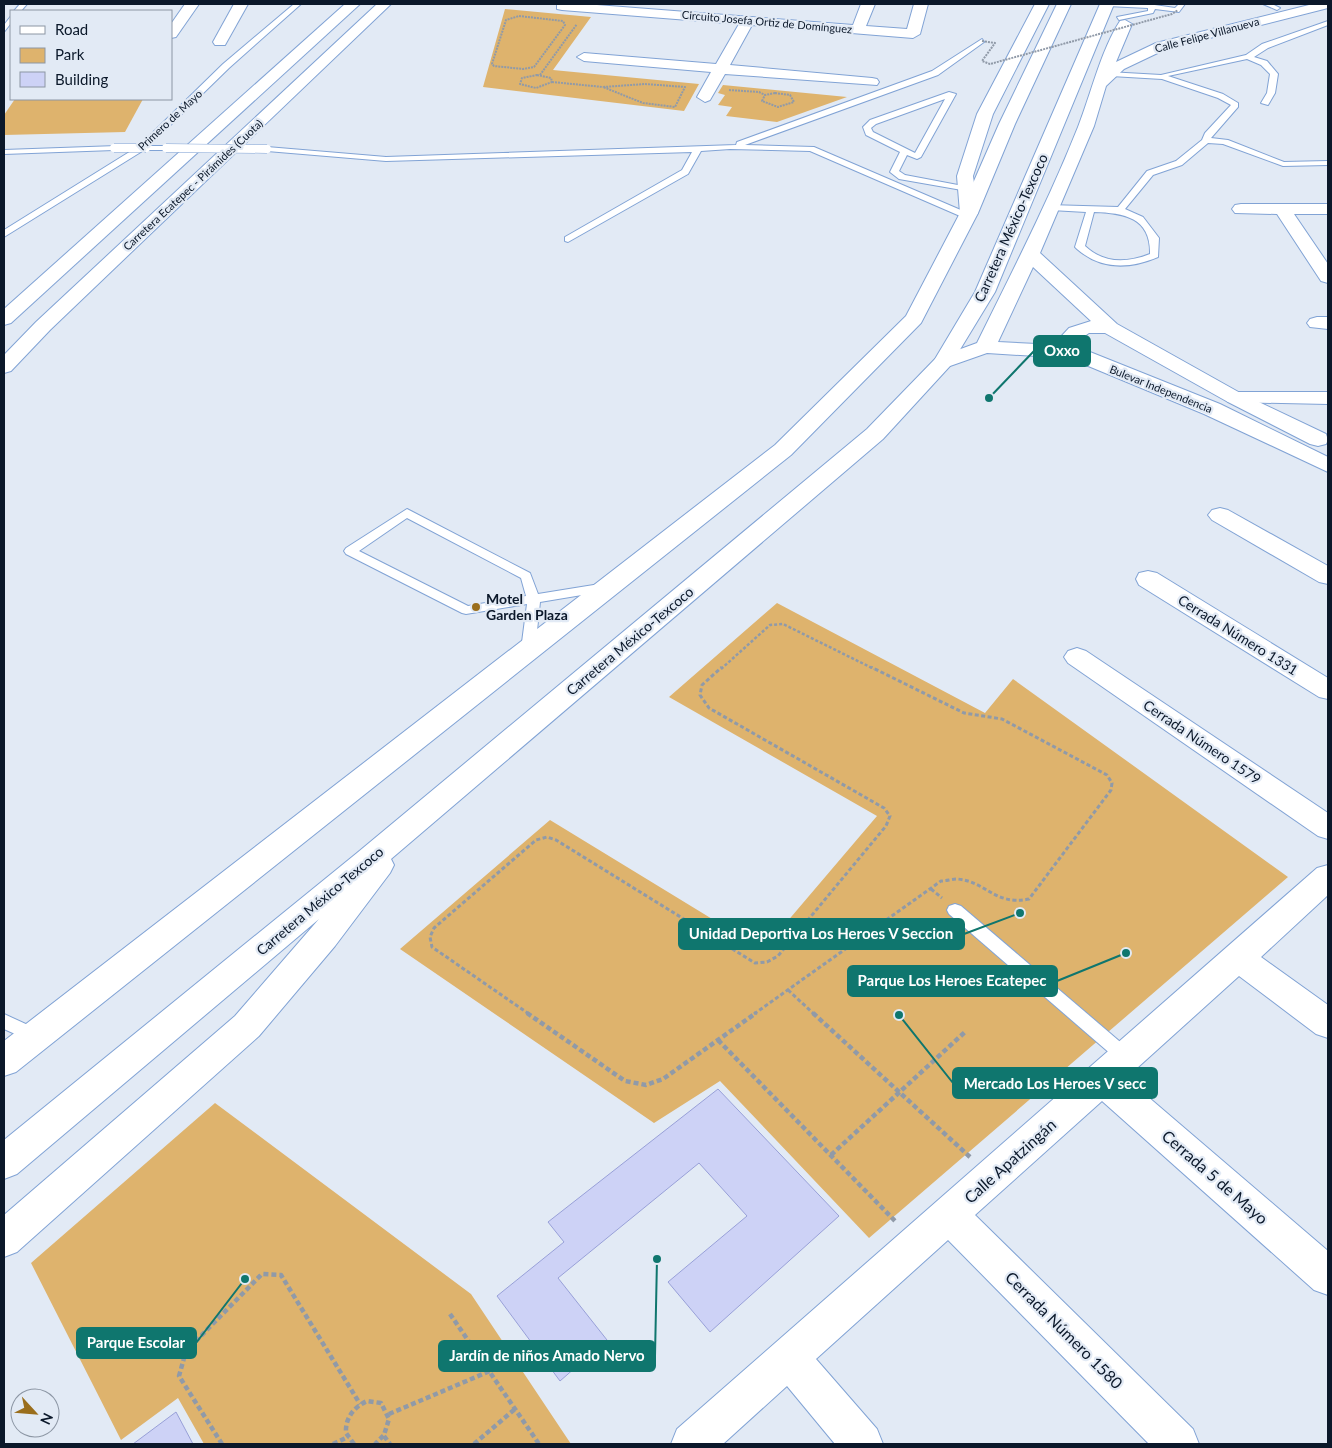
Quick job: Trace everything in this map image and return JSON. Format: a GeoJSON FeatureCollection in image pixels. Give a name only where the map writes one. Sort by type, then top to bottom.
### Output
{"type":"FeatureCollection","features":[{"type":"Feature","properties":{"kind":"main road"},"geometry":{"type":"LineString","coordinates":[[172,31],[192,4]]}},
{"type":"Feature","properties":{"kind":"main road"},"geometry":{"type":"LineString","coordinates":[[220,42],[241,4]]}},
{"type":"Feature","properties":{"kind":"main road","name":"Carretera Ecatepec - Pirámides (Cuota)"},"geometry":{"type":"LineString","coordinates":[[4,319],[353,4]]}},
{"type":"Feature","properties":{"kind":"main road","name":"Carretera Ecatepec - Pirámides (Cuota)"},"geometry":{"type":"LineString","coordinates":[[4,367],[43,326],[384,4]]}},
{"type":"Feature","properties":{"kind":"main road","name":"Circuito Josefa Ortiz de Domínguez"},"geometry":{"type":"LineString","coordinates":[[564,4],[562,6],[623,7],[699,16],[913,34],[921,4]]}},
{"type":"Feature","properties":{"kind":"main road"},"geometry":{"type":"LineString","coordinates":[[699,16],[707,4]]}},
{"type":"Feature","properties":{"kind":"main road"},"geometry":{"type":"LineString","coordinates":[[858,29],[868,4]]}},
{"type":"Feature","properties":{"kind":"main road"},"geometry":{"type":"LineString","coordinates":[[4,1061],[783,450],[914,319],[1007,124],[1045,4]]}},
{"type":"Feature","properties":{"kind":"main road","name":"Calle Felipe Villanueva"},"geometry":{"type":"LineString","coordinates":[[1125,19],[1170,34],[1272,6],[1293,4]]}},
{"type":"Feature","properties":{"kind":"main road","name":"Calle Felipe Villanueva"},"geometry":{"type":"LineString","coordinates":[[1098,88],[1119,66],[1161,46],[1328,4]]}},
{"type":"Feature","properties":{"kind":"main road"},"geometry":{"type":"LineString","coordinates":[[778,23],[784,10]]}},
{"type":"Feature","properties":{"kind":"main road"},"geometry":{"type":"LineString","coordinates":[[943,362],[985,347],[1030,254],[1086,126],[1098,88],[1125,19],[1161,46]]}},
{"type":"Feature","properties":{"kind":"main road","name":"Carretera México-Texcoco"},"geometry":{"type":"LineString","coordinates":[[4,1162],[400,834],[875,434],[943,362],[985,292],[1125,19]]}},
{"type":"Feature","properties":{"kind":"main road"},"geometry":{"type":"LineString","coordinates":[[708,92],[748,20]]}},
{"type":"Feature","properties":{"kind":"main road"},"geometry":{"type":"LineString","coordinates":[[719,36],[758,39]]}},
{"type":"Feature","properties":{"kind":"main road"},"geometry":{"type":"LineString","coordinates":[[584,56],[872,82]]}},
{"type":"Feature","properties":{"kind":"main road"},"geometry":{"type":"LineString","coordinates":[[1241,209],[1328,209]]}},
{"type":"Feature","properties":{"kind":"main road"},"geometry":{"type":"LineString","coordinates":[[1282,209],[1323,262],[1328,277]]}},
{"type":"Feature","properties":{"kind":"main road","name":"Bulevar Independencia"},"geometry":{"type":"LineString","coordinates":[[1030,254],[1110,328],[1235,398],[1328,444]]}},
{"type":"Feature","properties":{"kind":"main road"},"geometry":{"type":"LineString","coordinates":[[1072,352],[1066,342],[1074,331],[1092,326],[1110,328]]}},
{"type":"Feature","properties":{"kind":"main road","name":"Bulevar Independencia"},"geometry":{"type":"LineString","coordinates":[[985,347],[1072,352],[1212,409],[1328,465]]}},
{"type":"Feature","properties":{"kind":"main road"},"geometry":{"type":"LineString","coordinates":[[1235,398],[1328,398]]}},
{"type":"Feature","properties":{"kind":"main road"},"geometry":{"type":"LineString","coordinates":[[1220,515],[1328,576]]}},
{"type":"Feature","properties":{"kind":"main road","name":"Cerrada Número 1331"},"geometry":{"type":"LineString","coordinates":[[1148,579],[1328,690]]}},
{"type":"Feature","properties":{"kind":"main road","name":"Cerrada Número 1579"},"geometry":{"type":"LineString","coordinates":[[1077,657],[1328,828]]}},
{"type":"Feature","properties":{"kind":"main road"},"geometry":{"type":"LineString","coordinates":[[4,1239],[247,1026],[324,937],[400,834]]}},
{"type":"Feature","properties":{"kind":"main road","name":"Calle Apatzingán"},"geometry":{"type":"LineString","coordinates":[[692,1444],[1328,877]]}},
{"type":"Feature","properties":{"kind":"main road"},"geometry":{"type":"LineString","coordinates":[[1238,958],[1328,1024]]}},
{"type":"Feature","properties":{"kind":"main road","name":"Cerrada 5 de Mayo"},"geometry":{"type":"LineString","coordinates":[[1114,1068],[1328,1276]]}},
{"type":"Feature","properties":{"kind":"main road","name":"Cerrada Número 1580"},"geometry":{"type":"LineString","coordinates":[[949,1215],[1178,1444]]}},
{"type":"Feature","properties":{"kind":"main road"},"geometry":{"type":"LineString","coordinates":[[789,1358],[862,1444]]}},
{"type":"Feature","properties":{"kind":"lane","name":"Primero de Mayo"},"geometry":{"type":"LineString","coordinates":[[4,234],[142,148],[226,66],[298,4]]}},
{"type":"Feature","properties":{"kind":"lane"},"geometry":{"type":"LineString","coordinates":[[1125,19],[1138,4],[1180,7]]}},
{"type":"Feature","properties":{"kind":"lane"},"geometry":{"type":"LineString","coordinates":[[1125,19],[1151,12],[1152,6]]}},
{"type":"Feature","properties":{"kind":"lane"},"geometry":{"type":"LineString","coordinates":[[1163,77],[1170,72],[1248,57],[1265,46],[1328,23]]}},
{"type":"Feature","properties":{"kind":"lane"},"geometry":{"type":"LineString","coordinates":[[730,147],[935,73],[982,41]]}},
{"type":"Feature","properties":{"kind":"lane"},"geometry":{"type":"LineString","coordinates":[[1248,57],[1264,63],[1274,74],[1271,93],[1265,103]]}},
{"type":"Feature","properties":{"kind":"lane"},"geometry":{"type":"LineString","coordinates":[[1111,74],[1163,77],[1172,82],[1227,99],[1235,105],[1208,135],[1206,141],[1179,163],[1150,173],[1120,210]]}},
{"type":"Feature","properties":{"kind":"lane"},"geometry":{"type":"LineString","coordinates":[[952,94],[918,157],[905,151],[869,133],[867,127],[873,122],[952,94]]}},
{"type":"Feature","properties":{"kind":"lane"},"geometry":{"type":"LineString","coordinates":[[1206,141],[1225,142],[1283,164],[1328,163]]}},
{"type":"Feature","properties":{"kind":"lane"},"geometry":{"type":"LineString","coordinates":[[4,152],[114,148],[267,149],[386,159],[730,147],[811,149],[970,202]]}},
{"type":"Feature","properties":{"kind":"lane"},"geometry":{"type":"LineString","coordinates":[[568,239],[685,172],[698,149]]}},
{"type":"Feature","properties":{"kind":"lane"},"geometry":{"type":"LineString","coordinates":[[905,151],[894,172],[896,175],[970,202]]}},
{"type":"Feature","properties":{"kind":"lane"},"geometry":{"type":"LineString","coordinates":[[1051,207],[1120,210],[1140,219],[1155,238],[1155,255],[1142,262],[1127,265],[1087,255],[1080,247],[1091,209]]}},
{"type":"Feature","properties":{"kind":"lane"},"geometry":{"type":"LineString","coordinates":[[528,650],[534,600],[526,576],[407,513],[350,551],[466,610],[534,600],[610,586]]}},
{"type":"Feature","properties":{"kind":"lane"},"geometry":{"type":"LineString","coordinates":[[956,910],[1114,1068]]}},
{"type":"Feature","properties":{"kind":"lane"},"geometry":{"type":"LineString","coordinates":[[4,1021],[35,1036]]}},
{"type":"Feature","properties":{"kind":"path"},"geometry":{"type":"LineString","coordinates":[[982,41],[995,43],[982,61],[984,64],[990,64],[1172,14],[1180,7]]}},
{"type":"Feature","properties":{"kind":"path"},"geometry":{"type":"LineString","coordinates":[[520,16],[557,20],[565,23],[537,62],[534,67],[523,70],[492,64],[506,20],[520,16]]}},
{"type":"Feature","properties":{"kind":"path"},"geometry":{"type":"LineString","coordinates":[[540,75],[582,18]]}},
{"type":"Feature","properties":{"kind":"path"},"geometry":{"type":"LineString","coordinates":[[537,62],[548,63]]}},
{"type":"Feature","properties":{"kind":"path"},"geometry":{"type":"LineString","coordinates":[[552,82],[551,78],[540,75],[522,78],[520,84],[536,88],[546,86],[552,82],[602,87],[645,84],[685,88],[675,107],[643,103],[602,87]]}},
{"type":"Feature","properties":{"kind":"path"},"geometry":{"type":"LineString","coordinates":[[708,92],[759,92],[765,95],[780,93],[790,96],[795,100],[789,105],[773,106],[762,101],[765,95]]}},
{"type":"Feature","properties":{"kind":"path"},"geometry":{"type":"LineString","coordinates":[[783,624],[793,628],[964,713],[1002,719],[1107,775],[1112,783],[1111,790],[1029,899],[1016,903],[1002,900],[958,879],[941,881],[788,990],[663,1079],[646,1085],[625,1081],[432,947],[430,937],[434,928],[536,840],[547,837],[556,840],[755,963],[767,962],[778,956],[886,826],[890,816],[884,808],[709,708],[700,695],[702,684],[770,625],[783,624]]}},
{"type":"Feature","properties":{"kind":"path"},"geometry":{"type":"LineString","coordinates":[[788,990],[992,1177]]}},
{"type":"Feature","properties":{"kind":"path"},"geometry":{"type":"LineString","coordinates":[[831,1156],[965,1032]]}},
{"type":"Feature","properties":{"kind":"path"},"geometry":{"type":"LineString","coordinates":[[718,1040],[917,1244]]}},
{"type":"Feature","properties":{"kind":"path"},"geometry":{"type":"LineString","coordinates":[[222,1444],[179,1376],[186,1351],[262,1274],[281,1275],[360,1404]]}},
{"type":"Feature","properties":{"kind":"path"},"geometry":{"type":"LineString","coordinates":[[450,1314],[539,1444]]}},
{"type":"Feature","properties":{"kind":"path"},"geometry":{"type":"LineString","coordinates":[[389,1414],[490,1371]]}},
{"type":"Feature","properties":{"kind":"path"},"geometry":{"type":"LineString","coordinates":[[354,1444],[348,1438],[346,1430],[349,1415],[360,1404],[367,1401],[380,1403],[389,1414],[388,1429],[384,1436],[375,1444]]}},
{"type":"Feature","properties":{"kind":"path"},"geometry":{"type":"LineString","coordinates":[[474,1444],[515,1408]]}},
{"type":"Feature","properties":{"kind":"path"},"geometry":{"type":"LineString","coordinates":[[384,1436],[390,1444]]}},
{"type":"Feature","properties":{"kind":"path"},"geometry":{"type":"LineString","coordinates":[[333,1444],[348,1438]]}},
{"type":"Feature","properties":{"kind":"green space"},"geometry":{"type":"Polygon","coordinates":[[[505,9],[591,17],[553,70],[699,84],[684,111],[483,87],[505,9]]]}},
{"type":"Feature","properties":{"kind":"green space"},"geometry":{"type":"Polygon","coordinates":[[[723,85],[847,97],[777,122],[726,116],[732,107],[718,105],[725,95],[718,93],[723,85]]]}},
{"type":"Feature","properties":{"kind":"green space"},"geometry":{"type":"Polygon","coordinates":[[[14,100],[142,100],[125,132],[4,135],[4,115],[14,100]]]}},
{"type":"Feature","properties":{"kind":"green space"},"geometry":{"type":"Polygon","coordinates":[[[777,603],[985,713],[1013,679],[1288,877],[869,1238],[720,1081],[654,1123],[400,949],[550,820],[763,950],[877,816],[669,697],[777,603]]]}},
{"type":"Feature","properties":{"kind":"green space"},"geometry":{"type":"Polygon","coordinates":[[[215,1103],[471,1294],[571,1444],[204,1444],[178,1398],[121,1440],[31,1263],[215,1103]]]}},
{"type":"Feature","properties":{"kind":"building"},"geometry":{"type":"Polygon","coordinates":[[[718,1089],[839,1216],[710,1332],[668,1282],[747,1216],[699,1163],[558,1278],[607,1340],[560,1381],[497,1296],[564,1242],[548,1222],[718,1089]]]}},
{"type":"Feature","properties":{"kind":"building"},"geometry":{"type":"Polygon","coordinates":[[[176,1412],[193,1444],[133,1444],[176,1412]]]}},
{"type":"Feature","properties":{"kind":"place","name":"Oxxo"},"geometry":{"type":"Point","coordinates":[989,398]}},
{"type":"Feature","properties":{"kind":"place","name":"Motel Garden Plaza"},"geometry":{"type":"Point","coordinates":[476,607]}},
{"type":"Feature","properties":{"kind":"place","name":"Unidad Deportiva Los Heroes V Seccion"},"geometry":{"type":"Point","coordinates":[1020,913]}},
{"type":"Feature","properties":{"kind":"place","name":"Parque Los Heroes Ecatepec"},"geometry":{"type":"Point","coordinates":[1126,953]}},
{"type":"Feature","properties":{"kind":"place","name":"Mercado Los Heroes V secc"},"geometry":{"type":"Point","coordinates":[899,1015]}},
{"type":"Feature","properties":{"kind":"place","name":"Jardín de niños Amado Nervo"},"geometry":{"type":"Point","coordinates":[657,1259]}},
{"type":"Feature","properties":{"kind":"place","name":"Parque Escolar"},"geometry":{"type":"Point","coordinates":[245,1279]}}]}
